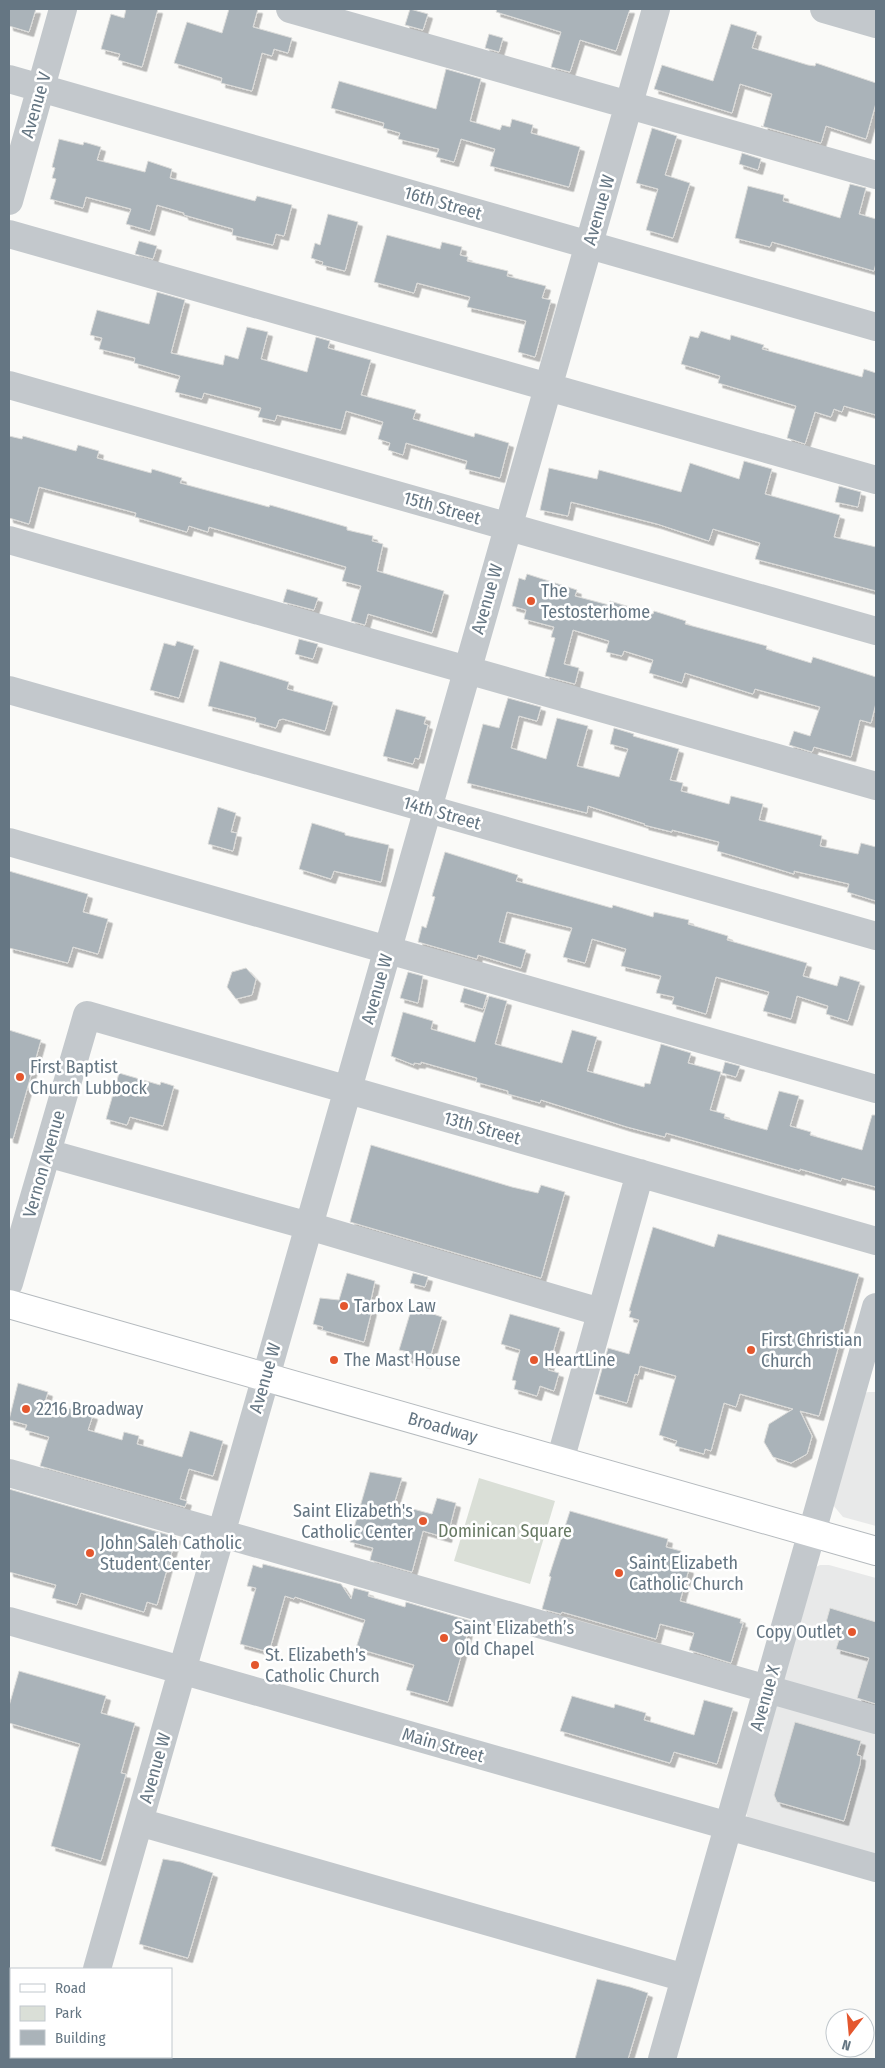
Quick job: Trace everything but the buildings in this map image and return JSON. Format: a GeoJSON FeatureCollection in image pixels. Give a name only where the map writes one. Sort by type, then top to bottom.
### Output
{"type":"FeatureCollection","features":[{"type":"Feature","properties":{"kind":"main road","name":"Broadway"},"geometry":{"type":"LineString","coordinates":[[9,1304],[876,1551]]}},
{"type":"Feature","properties":{"kind":"street","name":"Avenue V"},"geometry":{"type":"LineString","coordinates":[[9,201],[63,9]]}},
{"type":"Feature","properties":{"kind":"street"},"geometry":{"type":"LineString","coordinates":[[290,9],[629,104],[876,176]]}},
{"type":"Feature","properties":{"kind":"street","name":"Avenue W"},"geometry":{"type":"LineString","coordinates":[[97,1968],[656,9]]}},
{"type":"Feature","properties":{"kind":"street"},"geometry":{"type":"LineString","coordinates":[[824,9],[876,24]]}},
{"type":"Feature","properties":{"kind":"street","name":"16th Street"},"geometry":{"type":"LineString","coordinates":[[9,79],[876,326]]}},
{"type":"Feature","properties":{"kind":"street"},"geometry":{"type":"LineString","coordinates":[[9,234],[876,480]]}},
{"type":"Feature","properties":{"kind":"street","name":"15th Street"},"geometry":{"type":"LineString","coordinates":[[9,385],[876,631]]}},
{"type":"Feature","properties":{"kind":"street"},"geometry":{"type":"LineString","coordinates":[[9,540],[876,786]]}},
{"type":"Feature","properties":{"kind":"street","name":"14th Street"},"geometry":{"type":"LineString","coordinates":[[9,690],[876,936]]}},
{"type":"Feature","properties":{"kind":"street"},"geometry":{"type":"LineString","coordinates":[[9,842],[876,1089]]}},
{"type":"Feature","properties":{"kind":"street","name":"13th Street"},"geometry":{"type":"LineString","coordinates":[[87,1015],[876,1241]]}},
{"type":"Feature","properties":{"kind":"street","name":"Vernon Avenue"},"geometry":{"type":"LineString","coordinates":[[9,1283],[87,1015]]}},
{"type":"Feature","properties":{"kind":"street"},"geometry":{"type":"LineString","coordinates":[[47,1152],[309,1226],[600,1312]]}},
{"type":"Feature","properties":{"kind":"street"},"geometry":{"type":"LineString","coordinates":[[560,1461],[640,1173]]}},
{"type":"Feature","properties":{"kind":"street","name":"Avenue X"},"geometry":{"type":"LineString","coordinates":[[662,2059],[812,1533],[866,1384],[876,1308]]}},
{"type":"Feature","properties":{"kind":"street"},"geometry":{"type":"LineString","coordinates":[[9,1473],[222,1532],[876,1720]]}},
{"type":"Feature","properties":{"kind":"street","name":"Main Street"},"geometry":{"type":"LineString","coordinates":[[9,1622],[876,1868]]}},
{"type":"Feature","properties":{"kind":"street"},"geometry":{"type":"LineString","coordinates":[[139,1822],[685,1978]]}},
{"type":"Feature","properties":{"kind":"shaded area"},"geometry":{"type":"Polygon","coordinates":[[[876,1392],[876,1526],[843,1517],[833,1505],[863,1393],[876,1392]]]}},
{"type":"Feature","properties":{"kind":"shaded area"},"geometry":{"type":"Polygon","coordinates":[[[829,1565],[876,1578],[876,1856],[748,1818],[746,1813],[816,1567],[829,1565]]]}},
{"type":"Feature","properties":{"kind":"green space","name":"Dominican Square"},"geometry":{"type":"Polygon","coordinates":[[[479,1478],[555,1501],[530,1584],[454,1561],[479,1478]]]}},
{"type":"Feature","properties":{"kind":"place","name":"The Testosterhome"},"geometry":{"type":"Point","coordinates":[531,601]}},
{"type":"Feature","properties":{"kind":"place","name":"First Baptist Church Lubbock"},"geometry":{"type":"Point","coordinates":[20,1077]}},
{"type":"Feature","properties":{"kind":"place","name":"Tarbox Law"},"geometry":{"type":"Point","coordinates":[344,1306]}},
{"type":"Feature","properties":{"kind":"place","name":"First Christian Church"},"geometry":{"type":"Point","coordinates":[751,1350]}},
{"type":"Feature","properties":{"kind":"place","name":"The Mast House"},"geometry":{"type":"Point","coordinates":[334,1360]}},
{"type":"Feature","properties":{"kind":"place","name":"HeartLine"},"geometry":{"type":"Point","coordinates":[534,1360]}},
{"type":"Feature","properties":{"kind":"place","name":"2216 Broadway"},"geometry":{"type":"Point","coordinates":[26,1409]}},
{"type":"Feature","properties":{"kind":"place","name":"Saint Elizabeth's Catholic Center"},"geometry":{"type":"Point","coordinates":[423,1521]}},
{"type":"Feature","properties":{"kind":"place","name":"John Saleh Catholic Student Center"},"geometry":{"type":"Point","coordinates":[90,1553]}},
{"type":"Feature","properties":{"kind":"place","name":"Saint Elizabeth Catholic Church"},"geometry":{"type":"Point","coordinates":[619,1573]}},
{"type":"Feature","properties":{"kind":"place","name":"Copy Outlet"},"geometry":{"type":"Point","coordinates":[852,1632]}},
{"type":"Feature","properties":{"kind":"place","name":"Saint Elizabeth’s Old Chapel"},"geometry":{"type":"Point","coordinates":[444,1638]}},
{"type":"Feature","properties":{"kind":"place","name":"St. Elizabeth's Catholic Church"},"geometry":{"type":"Point","coordinates":[255,1665]}}]}
